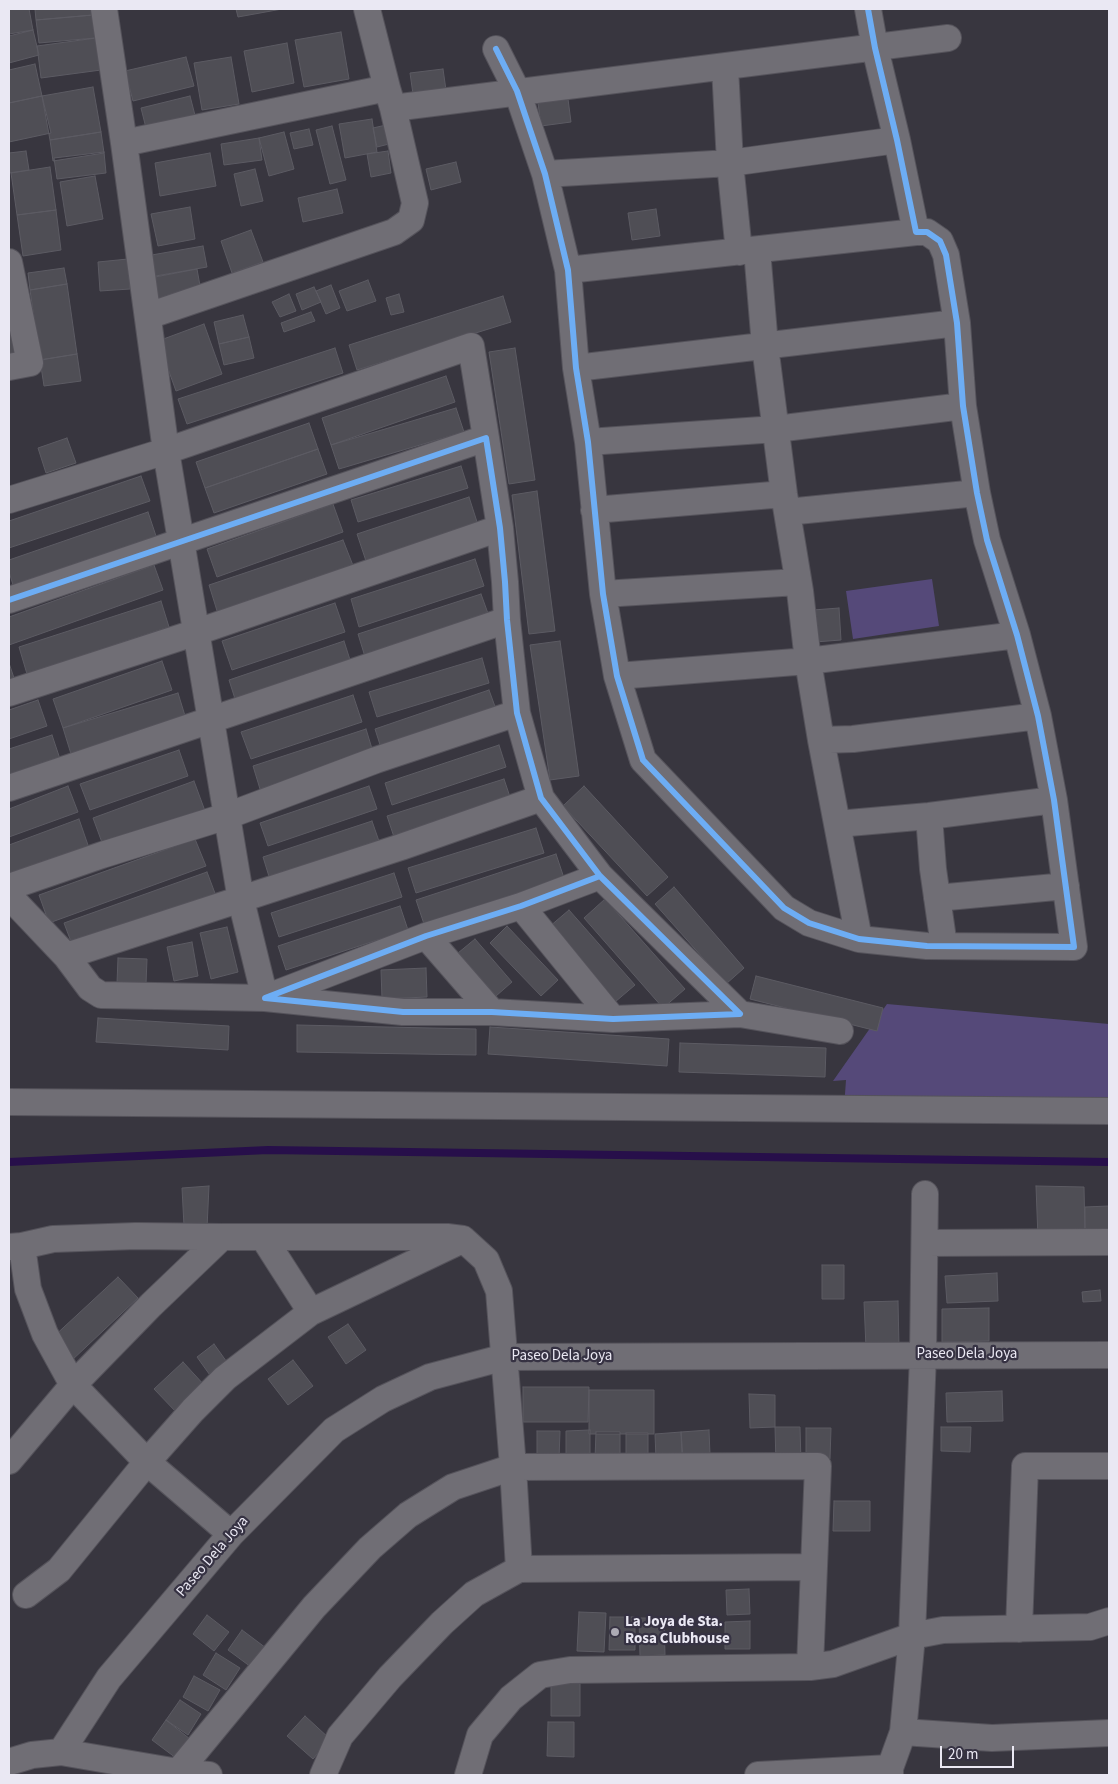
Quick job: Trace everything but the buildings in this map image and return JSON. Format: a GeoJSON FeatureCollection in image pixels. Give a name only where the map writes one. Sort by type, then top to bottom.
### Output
{"type":"FeatureCollection","features":[{"type":"Feature","properties":{"kind":"street"},"geometry":{"type":"LineString","coordinates":[[104,9],[166,451],[198,632],[241,900],[265,998]]}},
{"type":"Feature","properties":{"kind":"street"},"geometry":{"type":"LineString","coordinates":[[148,316],[394,232],[411,220],[415,203],[367,9]]}},
{"type":"Feature","properties":{"kind":"street"},"geometry":{"type":"LineString","coordinates":[[868,9],[916,232]]}},
{"type":"Feature","properties":{"kind":"street"},"geometry":{"type":"LineString","coordinates":[[124,143],[390,98],[517,91],[725,67],[948,38]]}},
{"type":"Feature","properties":{"kind":"street"},"geometry":{"type":"LineString","coordinates":[[496,49],[517,91],[545,174],[568,270],[576,368],[588,442],[603,594],[617,676],[643,760],[784,908],[810,923],[859,939],[927,946],[1074,947],[1054,800],[1038,716],[1017,635],[987,540],[977,493],[963,406],[957,323],[946,255],[940,241],[927,232],[916,232],[568,270]]}},
{"type":"Feature","properties":{"kind":"street"},"geometry":{"type":"LineString","coordinates":[[725,67],[730,163],[765,346],[808,661],[859,939]]}},
{"type":"Feature","properties":{"kind":"street"},"geometry":{"type":"LineString","coordinates":[[545,174],[730,163],[897,140]]}},
{"type":"Feature","properties":{"kind":"street"},"geometry":{"type":"LineString","coordinates":[[9,262],[30,363],[9,367]]}},
{"type":"Feature","properties":{"kind":"street"},"geometry":{"type":"LineString","coordinates":[[576,368],[957,323]]}},
{"type":"Feature","properties":{"kind":"street"},"geometry":{"type":"LineString","coordinates":[[9,500],[166,451],[471,346],[500,528],[506,582],[506,620],[517,713],[541,798],[600,876],[740,1014]]}},
{"type":"Feature","properties":{"kind":"street"},"geometry":{"type":"LineString","coordinates":[[588,442],[776,429],[963,406]]}},
{"type":"Feature","properties":{"kind":"street"},"geometry":{"type":"LineString","coordinates":[[9,600],[486,438]]}},
{"type":"Feature","properties":{"kind":"street"},"geometry":{"type":"LineString","coordinates":[[594,510],[786,503],[977,493]]}},
{"type":"Feature","properties":{"kind":"street"},"geometry":{"type":"LineString","coordinates":[[9,693],[198,632],[500,528]]}},
{"type":"Feature","properties":{"kind":"street"},"geometry":{"type":"LineString","coordinates":[[603,594],[798,582]]}},
{"type":"Feature","properties":{"kind":"street"},"geometry":{"type":"LineString","coordinates":[[9,788],[506,620]]}},
{"type":"Feature","properties":{"kind":"street"},"geometry":{"type":"LineString","coordinates":[[617,676],[808,661],[1017,635]]}},
{"type":"Feature","properties":{"kind":"street"},"geometry":{"type":"LineString","coordinates":[[9,887],[102,855],[227,816],[376,760],[517,713]]}},
{"type":"Feature","properties":{"kind":"street"},"geometry":{"type":"LineString","coordinates":[[822,740],[853,739],[1038,716]]}},
{"type":"Feature","properties":{"kind":"street"},"geometry":{"type":"LineString","coordinates":[[66,956],[401,847],[541,798]]}},
{"type":"Feature","properties":{"kind":"street"},"geometry":{"type":"LineString","coordinates":[[837,824],[929,816],[1054,800]]}},
{"type":"Feature","properties":{"kind":"street"},"geometry":{"type":"LineString","coordinates":[[929,816],[933,869],[944,946]]}},
{"type":"Feature","properties":{"kind":"street"},"geometry":{"type":"LineString","coordinates":[[265,998],[426,936],[521,906],[600,876]]}},
{"type":"Feature","properties":{"kind":"street"},"geometry":{"type":"LineString","coordinates":[[937,898],[1066,886]]}},
{"type":"Feature","properties":{"kind":"street"},"geometry":{"type":"LineString","coordinates":[[9,896],[66,956],[90,988],[101,995],[265,998],[403,1012],[492,1012],[613,1019],[740,1014],[840,1031]]}},
{"type":"Feature","properties":{"kind":"street"},"geometry":{"type":"LineString","coordinates":[[521,906],[613,1019]]}},
{"type":"Feature","properties":{"kind":"street"},"geometry":{"type":"LineString","coordinates":[[426,936],[492,1012]]}},
{"type":"Feature","properties":{"kind":"street"},"geometry":{"type":"LineString","coordinates":[[9,1102],[1109,1111]]}},
{"type":"Feature","properties":{"kind":"street"},"geometry":{"type":"LineString","coordinates":[[758,1775],[890,1771],[903,1732],[912,1636],[923,1355],[925,1194]]}},
{"type":"Feature","properties":{"kind":"street"},"geometry":{"type":"LineString","coordinates":[[231,1534],[147,1462],[72,1385],[44,1334],[28,1289],[16,1246],[53,1239],[136,1236],[222,1238],[447,1237],[463,1239],[486,1260],[499,1291],[519,1570]]}},
{"type":"Feature","properties":{"kind":"street"},"geometry":{"type":"LineString","coordinates":[[263,1237],[311,1312]]}},
{"type":"Feature","properties":{"kind":"street"},"geometry":{"type":"LineString","coordinates":[[9,1461],[72,1385],[151,1305],[222,1238]]}},
{"type":"Feature","properties":{"kind":"street"},"geometry":{"type":"LineString","coordinates":[[26,1595],[59,1570],[147,1462],[225,1378],[311,1312],[463,1239]]}},
{"type":"Feature","properties":{"kind":"street"},"geometry":{"type":"LineString","coordinates":[[925,1243],[1109,1242]]}},
{"type":"Feature","properties":{"kind":"street","name":"Paseo Dela Joya"},"geometry":{"type":"LineString","coordinates":[[61,1752],[109,1678],[231,1534],[334,1430],[383,1399],[430,1378],[505,1357],[1109,1354]]}},
{"type":"Feature","properties":{"kind":"street"},"geometry":{"type":"LineString","coordinates":[[178,1772],[314,1607],[370,1548],[408,1514],[453,1487],[513,1467],[818,1466],[810,1668]]}},
{"type":"Feature","properties":{"kind":"street"},"geometry":{"type":"LineString","coordinates":[[1018,1629],[1025,1466],[1109,1466]]}},
{"type":"Feature","properties":{"kind":"street"},"geometry":{"type":"LineString","coordinates":[[323,1775],[340,1736],[390,1677],[442,1623],[474,1594],[519,1570],[814,1567]]}},
{"type":"Feature","properties":{"kind":"street"},"geometry":{"type":"LineString","coordinates":[[468,1775],[480,1735],[511,1698],[540,1675],[570,1670],[810,1668],[833,1664],[912,1636],[943,1630],[1090,1627],[1109,1621]]}},
{"type":"Feature","properties":{"kind":"street"},"geometry":{"type":"LineString","coordinates":[[903,1732],[992,1738],[1109,1733]]}},
{"type":"Feature","properties":{"kind":"street"},"geometry":{"type":"LineString","coordinates":[[9,1762],[32,1755],[61,1752],[178,1772],[209,1775]]}},
{"type":"Feature","properties":{"kind":"shaded area"},"geometry":{"type":"Polygon","coordinates":[[[932,579],[939,626],[853,639],[846,591],[932,579]]]}},
{"type":"Feature","properties":{"kind":"shaded area"},"geometry":{"type":"Polygon","coordinates":[[[887,1004],[1109,1024],[1109,1118],[843,1122],[846,1080],[833,1081],[887,1004]]]}},
{"type":"Feature","properties":{"kind":"waterway"},"geometry":{"type":"LineString","coordinates":[[9,1162],[268,1150],[1109,1162]]}},
{"type":"Feature","properties":{"kind":"cycle path"},"geometry":{"type":"LineString","coordinates":[[496,49],[517,91],[545,174],[568,270],[576,368],[588,442],[603,594],[617,676],[643,760],[784,908],[809,923],[859,939],[927,946],[1074,947],[1054,800],[1038,716],[1017,635],[987,540],[977,493],[963,406],[957,323],[946,255],[940,241],[927,232],[916,232],[868,9]]}},
{"type":"Feature","properties":{"kind":"cycle path"},"geometry":{"type":"LineString","coordinates":[[9,600],[486,438],[500,528],[517,713],[541,798],[600,876],[740,1014],[613,1019],[492,1012],[403,1012],[265,998],[426,936],[521,906],[600,876]]}},
{"type":"Feature","properties":{"kind":"place","name":"La Joya de Sta. Rosa Clubhouse"},"geometry":{"type":"Point","coordinates":[615,1632]}}]}
